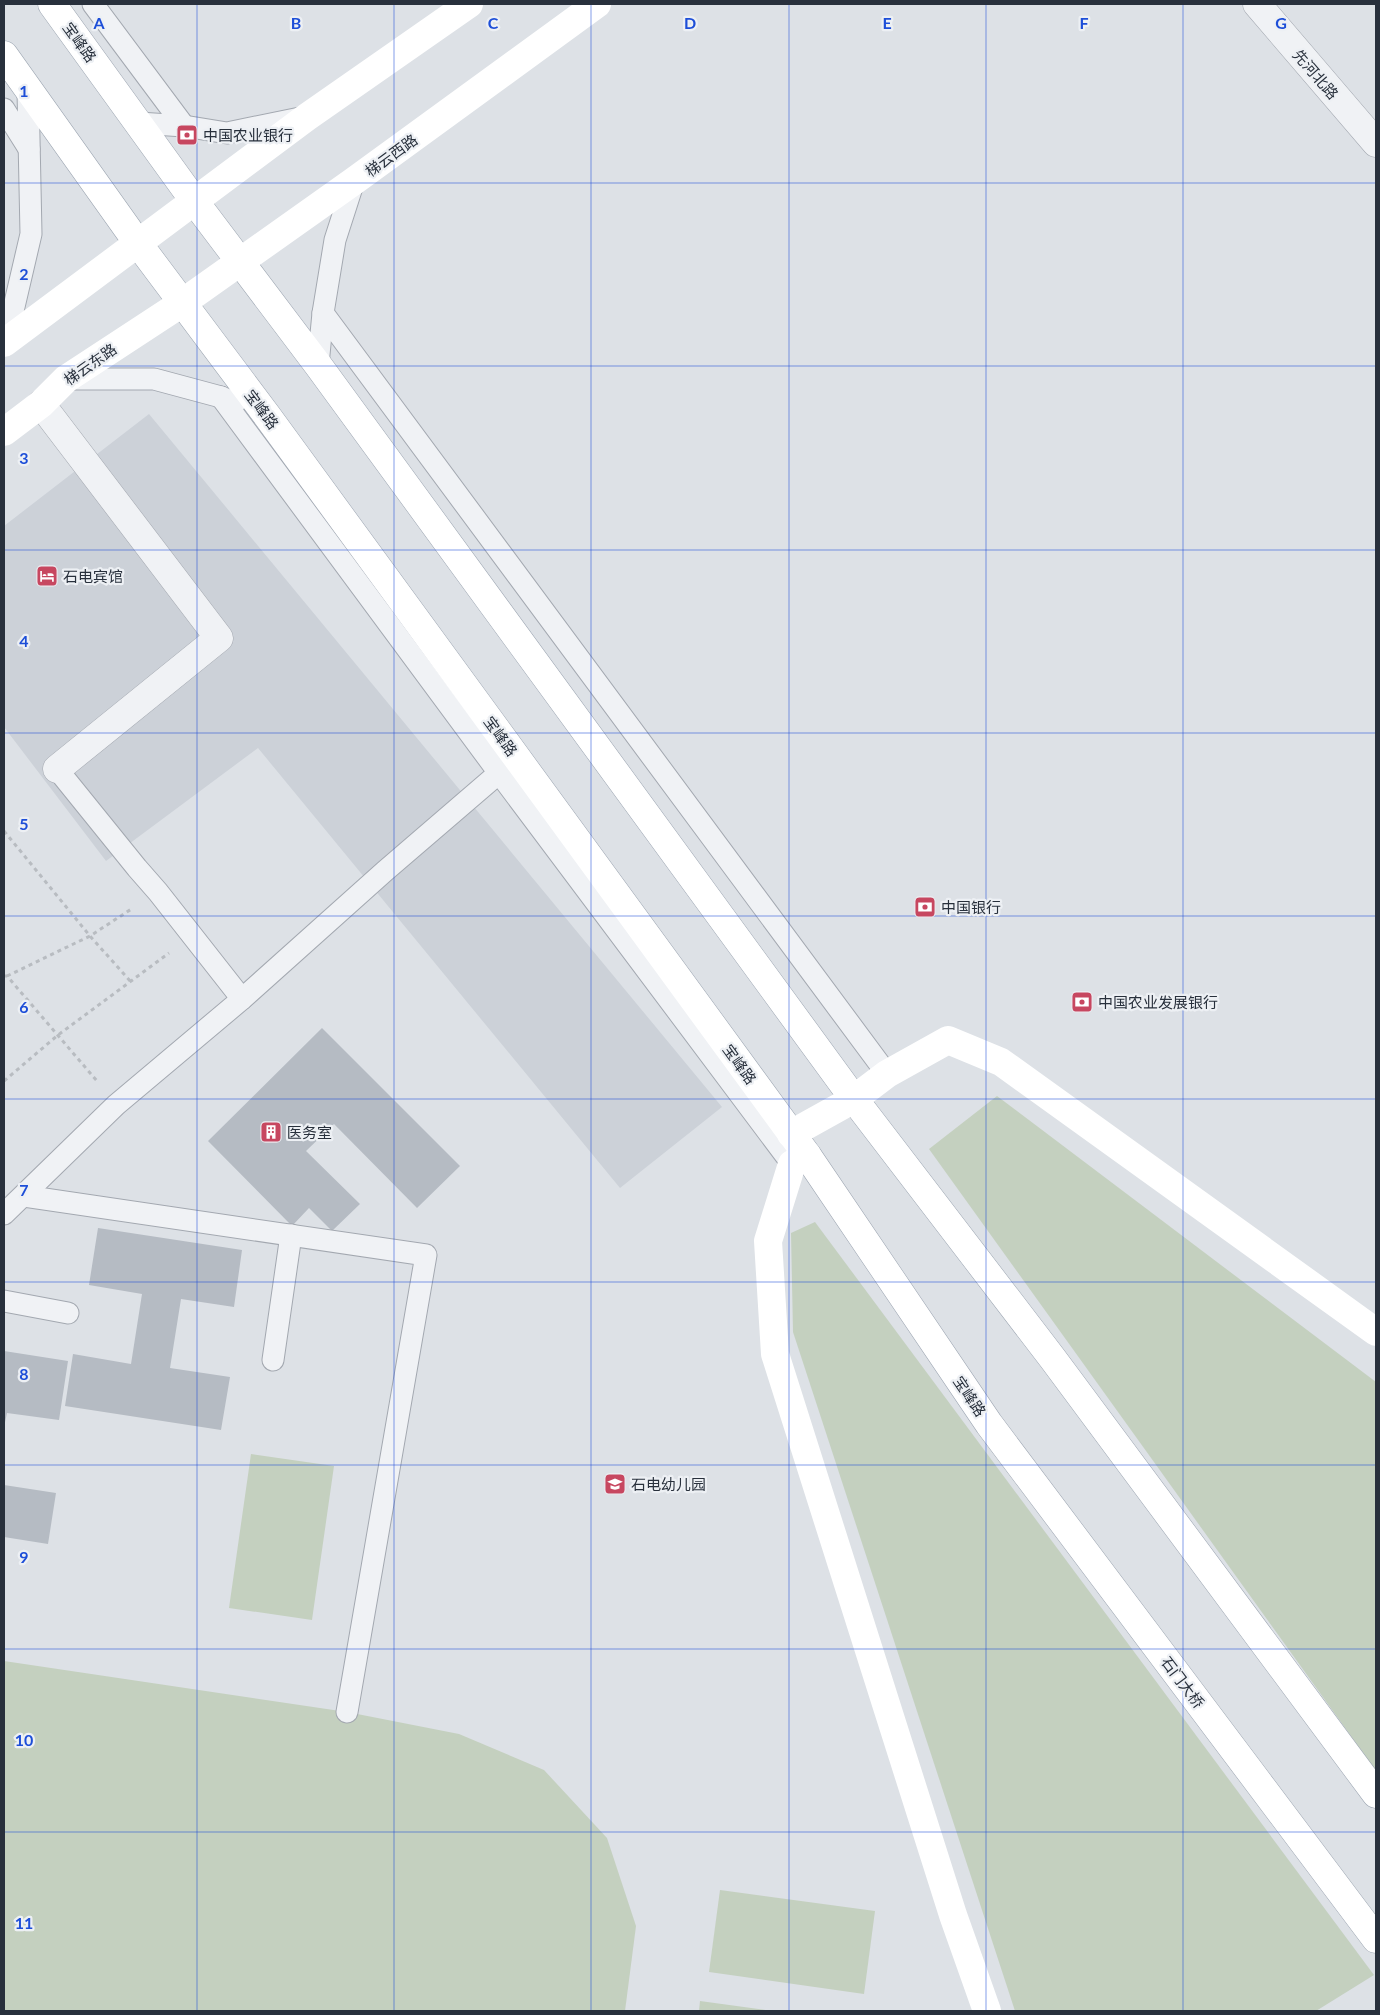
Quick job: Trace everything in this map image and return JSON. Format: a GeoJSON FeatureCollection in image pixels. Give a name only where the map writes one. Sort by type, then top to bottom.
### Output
{"type":"FeatureCollection","features":[{"type":"Feature","properties":{"kind":"main road","name":"宝峰路"},"geometry":{"type":"LineString","coordinates":[[52,4],[195,202],[318,365],[854,1099],[1053,1359],[1376,1794]]}},
{"type":"Feature","properties":{"kind":"main road"},"geometry":{"type":"LineString","coordinates":[[5,342],[307,117],[469,4]]}},
{"type":"Feature","properties":{"kind":"main road","name":"梯云西路"},"geometry":{"type":"LineString","coordinates":[[182,303],[354,181],[597,4]]}},
{"type":"Feature","properties":{"kind":"main road","name":"宝峰路"},"geometry":{"type":"LineString","coordinates":[[4,55],[182,303],[268,417],[797,1151],[989,1424]]}},
{"type":"Feature","properties":{"kind":"main road","name":"梯云东路"},"geometry":{"type":"LineString","coordinates":[[4,432],[41,404],[66,379],[182,303]]}},
{"type":"Feature","properties":{"kind":"main road"},"geometry":{"type":"LineString","coordinates":[[987,2011],[953,1916],[775,1354],[768,1241],[797,1151],[854,1099],[887,1074],[948,1040],[1001,1062],[1376,1332]]}},
{"type":"Feature","properties":{"kind":"main road","name":"石门大桥"},"geometry":{"type":"LineString","coordinates":[[989,1424],[1376,1939]]}},
{"type":"Feature","properties":{"kind":"street","name":"先河北路"},"geometry":{"type":"LineString","coordinates":[[1257,4],[1376,144]]}},
{"type":"Feature","properties":{"kind":"street"},"geometry":{"type":"LineString","coordinates":[[41,404],[219,638],[57,769]]}},
{"type":"Feature","properties":{"kind":"lane"},"geometry":{"type":"LineString","coordinates":[[94,4],[184,126]]}},
{"type":"Feature","properties":{"kind":"lane"},"geometry":{"type":"LineString","coordinates":[[5,342],[31,234],[28,91]]}},
{"type":"Feature","properties":{"kind":"lane"},"geometry":{"type":"LineString","coordinates":[[4,109],[30,150]]}},
{"type":"Feature","properties":{"kind":"lane"},"geometry":{"type":"LineString","coordinates":[[139,123],[184,126],[227,133],[307,117]]}},
{"type":"Feature","properties":{"kind":"lane"},"geometry":{"type":"LineString","coordinates":[[318,365],[323,313],[335,240],[354,181]]}},
{"type":"Feature","properties":{"kind":"lane"},"geometry":{"type":"LineString","coordinates":[[323,313],[887,1074]]}},
{"type":"Feature","properties":{"kind":"lane"},"geometry":{"type":"LineString","coordinates":[[66,379],[154,380],[221,397],[268,417]]}},
{"type":"Feature","properties":{"kind":"lane"},"geometry":{"type":"LineString","coordinates":[[221,397],[499,773],[797,1151]]}},
{"type":"Feature","properties":{"kind":"lane"},"geometry":{"type":"LineString","coordinates":[[57,769],[158,892],[242,999]]}},
{"type":"Feature","properties":{"kind":"lane"},"geometry":{"type":"LineString","coordinates":[[4,1214],[116,1105],[242,999],[385,871],[499,773]]}},
{"type":"Feature","properties":{"kind":"lane"},"geometry":{"type":"LineString","coordinates":[[24,1196],[426,1255],[347,1712]]}},
{"type":"Feature","properties":{"kind":"lane"},"geometry":{"type":"LineString","coordinates":[[273,1360],[291,1235]]}},
{"type":"Feature","properties":{"kind":"lane"},"geometry":{"type":"LineString","coordinates":[[4,1301],[68,1313]]}},
{"type":"Feature","properties":{"kind":"path"},"geometry":{"type":"LineString","coordinates":[[4,831],[90,936],[131,982]]}},
{"type":"Feature","properties":{"kind":"path"},"geometry":{"type":"LineString","coordinates":[[116,1105],[6,976],[90,936],[158,892]]}},
{"type":"Feature","properties":{"kind":"path"},"geometry":{"type":"LineString","coordinates":[[4,1081],[58,1035],[192,936]]}},
{"type":"Feature","properties":{"kind":"shaded area"},"geometry":{"type":"Polygon","coordinates":[[[149,414],[722,1107],[620,1188],[258,748],[106,861],[4,727],[4,526],[149,414]]]}},
{"type":"Feature","properties":{"kind":"green space"},"geometry":{"type":"Polygon","coordinates":[[[997,1096],[1376,1382],[1376,1771],[929,1149],[997,1096]]]}},
{"type":"Feature","properties":{"kind":"green space"},"geometry":{"type":"Polygon","coordinates":[[[815,1222],[1374,1975],[1316,2011],[1015,2011],[793,1332],[791,1233],[815,1222]]]}},
{"type":"Feature","properties":{"kind":"green space"},"geometry":{"type":"Polygon","coordinates":[[[251,1454],[334,1466],[312,1620],[229,1608],[251,1454]]]}},
{"type":"Feature","properties":{"kind":"green space"},"geometry":{"type":"Polygon","coordinates":[[[4,1661],[347,1712],[459,1734],[544,1770],[607,1838],[636,1926],[625,2011],[4,2011],[4,1661]]]}},
{"type":"Feature","properties":{"kind":"green space"},"geometry":{"type":"Polygon","coordinates":[[[720,1890],[875,1911],[864,1994],[709,1972],[720,1890]]]}},
{"type":"Feature","properties":{"kind":"green space"},"geometry":{"type":"Polygon","coordinates":[[[700,2001],[773,2011],[699,2011],[700,2001]]]}},
{"type":"Feature","properties":{"kind":"building","name":"医务室"},"geometry":{"type":"Polygon","coordinates":[[[322,1028],[460,1166],[417,1208],[334,1124],[306,1151],[360,1204],[332,1231],[309,1208],[292,1226],[208,1141],[322,1028]]]}},
{"type":"Feature","properties":{"kind":"building"},"geometry":{"type":"Polygon","coordinates":[[[98,1228],[242,1250],[234,1307],[181,1299],[170,1368],[230,1377],[221,1430],[65,1406],[73,1354],[131,1364],[142,1294],[89,1285],[98,1228]]]}},
{"type":"Feature","properties":{"kind":"building"},"geometry":{"type":"Polygon","coordinates":[[[4,1351],[68,1361],[59,1420],[7,1413],[4,1427],[4,1351]]]}},
{"type":"Feature","properties":{"kind":"building"},"geometry":{"type":"Polygon","coordinates":[[[4,1485],[56,1493],[48,1544],[4,1537],[4,1485]]]}},
{"type":"Feature","properties":{"kind":"place","name":"中国农业银行"},"geometry":{"type":"Point","coordinates":[187,135]}},
{"type":"Feature","properties":{"kind":"place","name":"石电宾馆"},"geometry":{"type":"Point","coordinates":[47,576]}},
{"type":"Feature","properties":{"kind":"place","name":"中国银行"},"geometry":{"type":"Point","coordinates":[925,907]}},
{"type":"Feature","properties":{"kind":"place","name":"中国农业发展银行"},"geometry":{"type":"Point","coordinates":[1082,1002]}},
{"type":"Feature","properties":{"kind":"place","name":"医务室"},"geometry":{"type":"Point","coordinates":[271,1132]}},
{"type":"Feature","properties":{"kind":"place","name":"石电幼儿园"},"geometry":{"type":"Point","coordinates":[615,1484]}}]}
